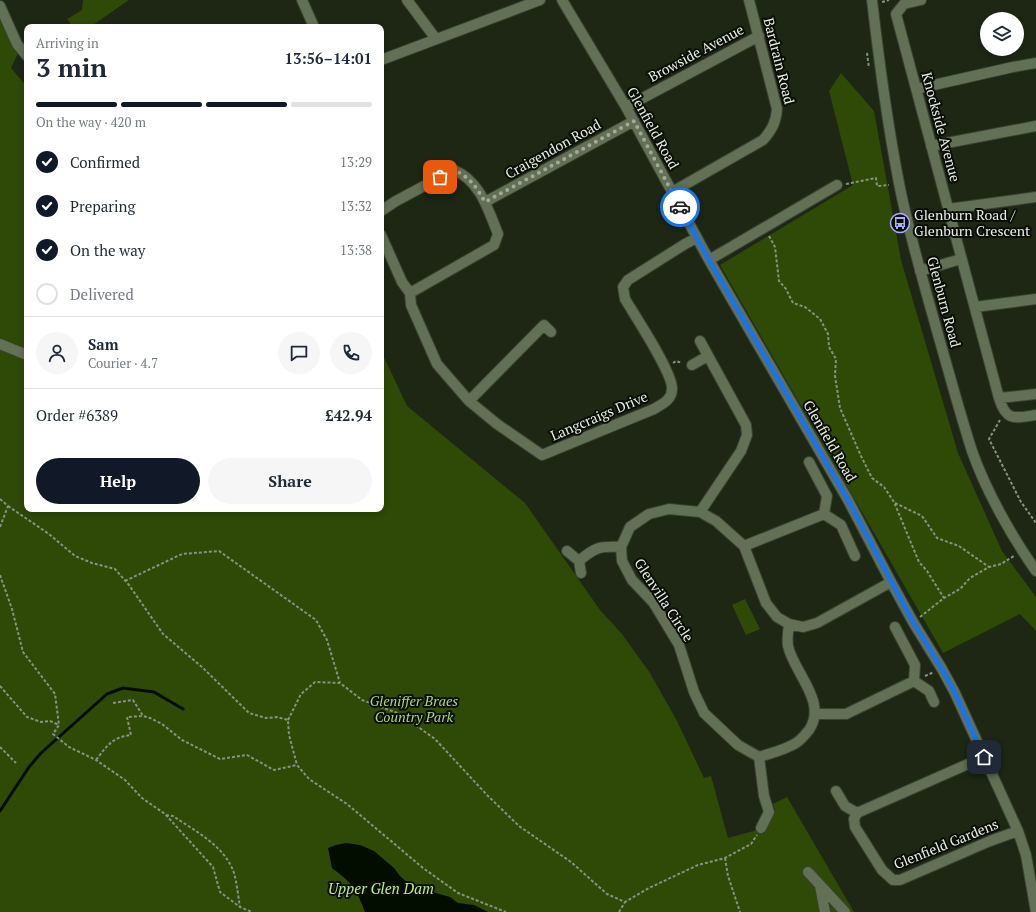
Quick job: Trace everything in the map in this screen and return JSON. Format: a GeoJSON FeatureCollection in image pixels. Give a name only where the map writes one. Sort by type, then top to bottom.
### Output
{"type":"FeatureCollection","features":[{"type":"Feature","properties":{"kind":"street"},"geometry":{"type":"LineString","coordinates":[[302,0],[313,24]]}},
{"type":"Feature","properties":{"kind":"street"},"geometry":{"type":"LineString","coordinates":[[407,0],[436,39]]}},
{"type":"Feature","properties":{"kind":"street"},"geometry":{"type":"LineString","coordinates":[[384,59],[540,0]]}},
{"type":"Feature","properties":{"kind":"street","name":"Glenfield Road"},"geometry":{"type":"LineString","coordinates":[[562,0],[634,121],[709,260],[848,500],[913,622],[955,693],[1018,831],[1034,886],[1036,911]]}},
{"type":"Feature","properties":{"kind":"street","name":"Bardrain Road"},"geometry":{"type":"LineString","coordinates":[[672,192],[763,140],[770,132],[776,121],[777,109],[749,0]]}},
{"type":"Feature","properties":{"kind":"street","name":"Glenburn Road"},"geometry":{"type":"LineString","coordinates":[[872,0],[879,65],[898,175],[920,271],[972,452],[989,490],[1021,550],[1032,557],[1036,571]]}},
{"type":"Feature","properties":{"kind":"street","name":"Knockside Avenue"},"geometry":{"type":"LineString","coordinates":[[921,0],[904,4],[896,14],[961,259],[1004,412]]}},
{"type":"Feature","properties":{"kind":"street"},"geometry":{"type":"LineString","coordinates":[[0,6],[17,44],[24,52]]}},
{"type":"Feature","properties":{"kind":"street","name":"Browside Avenue"},"geometry":{"type":"LineString","coordinates":[[626,107],[759,36]]}},
{"type":"Feature","properties":{"kind":"street"},"geometry":{"type":"LineString","coordinates":[[916,89],[1036,63]]}},
{"type":"Feature","properties":{"kind":"street","name":"Craigendon Road"},"geometry":{"type":"LineString","coordinates":[[485,202],[634,121]]}},
{"type":"Feature","properties":{"kind":"street"},"geometry":{"type":"LineString","coordinates":[[931,146],[1036,126]]}},
{"type":"Feature","properties":{"kind":"street"},"geometry":{"type":"LineString","coordinates":[[384,209],[454,170],[464,174],[476,186],[485,202],[498,234],[494,245],[410,293]]}},
{"type":"Feature","properties":{"kind":"street"},"geometry":{"type":"LineString","coordinates":[[709,260],[837,185]]}},
{"type":"Feature","properties":{"kind":"street"},"geometry":{"type":"LineString","coordinates":[[948,209],[1036,197]]}},
{"type":"Feature","properties":{"kind":"street","name":"Langcraigs Drive"},"geometry":{"type":"LineString","coordinates":[[384,242],[402,282],[410,293],[411,305],[437,364],[469,401],[542,456],[654,409],[668,400],[672,390],[669,374],[625,299],[623,287],[628,280],[697,238]]}},
{"type":"Feature","properties":{"kind":"street"},"geometry":{"type":"LineString","coordinates":[[920,271],[961,259]]}},
{"type":"Feature","properties":{"kind":"street"},"geometry":{"type":"LineString","coordinates":[[975,307],[1036,299]]}},
{"type":"Feature","properties":{"kind":"street"},"geometry":{"type":"LineString","coordinates":[[469,401],[544,325],[551,332]]}},
{"type":"Feature","properties":{"kind":"street"},"geometry":{"type":"LineString","coordinates":[[700,341],[746,425],[747,435],[741,451],[700,512]]}},
{"type":"Feature","properties":{"kind":"street"},"geometry":{"type":"LineString","coordinates":[[0,344],[24,354]]}},
{"type":"Feature","properties":{"kind":"street"},"geometry":{"type":"LineString","coordinates":[[692,365],[708,356]]}},
{"type":"Feature","properties":{"kind":"street"},"geometry":{"type":"LineString","coordinates":[[999,398],[1036,394]]}},
{"type":"Feature","properties":{"kind":"street"},"geometry":{"type":"LineString","coordinates":[[1004,412],[1016,418],[1036,415]]}},
{"type":"Feature","properties":{"kind":"street"},"geometry":{"type":"LineString","coordinates":[[809,462],[827,496],[824,514]]}},
{"type":"Feature","properties":{"kind":"street","name":"Glenvilla Circle"},"geometry":{"type":"LineString","coordinates":[[759,757],[738,745],[704,713],[694,692],[680,645],[653,602],[632,580],[622,561],[621,547],[630,527],[649,514],[669,509],[700,512],[716,521],[744,546],[766,603],[777,616],[789,624]]}},
{"type":"Feature","properties":{"kind":"street"},"geometry":{"type":"LineString","coordinates":[[744,546],[824,514]]}},
{"type":"Feature","properties":{"kind":"street"},"geometry":{"type":"LineString","coordinates":[[824,514],[841,525],[855,556]]}},
{"type":"Feature","properties":{"kind":"street","name":"Glenvilla Circle"},"geometry":{"type":"LineString","coordinates":[[579,561],[588,553],[603,546],[621,547]]}},
{"type":"Feature","properties":{"kind":"street"},"geometry":{"type":"LineString","coordinates":[[567,552],[579,561],[581,573]]}},
{"type":"Feature","properties":{"kind":"street"},"geometry":{"type":"LineString","coordinates":[[761,828],[769,812],[764,796],[759,757],[797,743],[805,736],[813,724],[815,714],[814,701],[792,658],[788,645],[789,624],[803,627],[817,623],[891,582]]}},
{"type":"Feature","properties":{"kind":"street"},"geometry":{"type":"LineString","coordinates":[[895,626],[915,665],[914,681]]}},
{"type":"Feature","properties":{"kind":"street"},"geometry":{"type":"LineString","coordinates":[[815,714],[846,714],[914,681]]}},
{"type":"Feature","properties":{"kind":"street"},"geometry":{"type":"LineString","coordinates":[[914,681],[929,691],[934,702]]}},
{"type":"Feature","properties":{"kind":"street"},"geometry":{"type":"LineString","coordinates":[[836,791],[845,806],[857,813],[984,757]]}},
{"type":"Feature","properties":{"kind":"street","name":"Glenfield Gardens"},"geometry":{"type":"LineString","coordinates":[[857,813],[854,819],[855,826],[882,870],[893,880],[900,880],[990,841],[1018,831]]}},
{"type":"Feature","properties":{"kind":"street"},"geometry":{"type":"LineString","coordinates":[[808,872],[845,912]]}},
{"type":"Feature","properties":{"kind":"street"},"geometry":{"type":"LineString","coordinates":[[820,886],[825,912]]}},
{"type":"Feature","properties":{"kind":"path"},"geometry":{"type":"LineString","coordinates":[[858,182],[876,178],[877,186],[891,185]]}},
{"type":"Feature","properties":{"kind":"path"},"geometry":{"type":"LineString","coordinates":[[764,228],[775,247],[779,281],[786,289],[793,303],[805,308],[820,318],[828,334],[828,347],[836,359],[835,376],[840,408],[861,456],[872,478],[884,487],[894,502],[919,562],[927,571],[944,598]]}},
{"type":"Feature","properties":{"kind":"path"},"geometry":{"type":"LineString","coordinates":[[664,366],[676,361],[692,365]]}},
{"type":"Feature","properties":{"kind":"path"},"geometry":{"type":"LineString","coordinates":[[1004,412],[989,438],[1021,502],[1036,524]]}},
{"type":"Feature","properties":{"kind":"path"},"geometry":{"type":"LineString","coordinates":[[0,499],[49,534],[75,556],[92,563],[115,569],[163,634],[202,667],[248,712],[266,718],[276,717],[288,720]]}},
{"type":"Feature","properties":{"kind":"path"},"geometry":{"type":"LineString","coordinates":[[894,502],[922,516],[937,538],[959,546],[989,567]]}},
{"type":"Feature","properties":{"kind":"path"},"geometry":{"type":"LineString","coordinates":[[0,527],[8,506]]}},
{"type":"Feature","properties":{"kind":"path"},"geometry":{"type":"LineString","coordinates":[[913,622],[944,598],[960,589],[970,578],[989,567],[1001,564],[1021,550]]}},
{"type":"Feature","properties":{"kind":"path"},"geometry":{"type":"LineString","coordinates":[[125,581],[182,554],[219,551],[316,620],[327,640],[340,683]]}},
{"type":"Feature","properties":{"kind":"path"},"geometry":{"type":"LineString","coordinates":[[0,575],[12,608],[23,652],[55,694],[58,725],[53,734],[69,747],[96,760],[125,780],[142,798],[165,814],[213,867],[220,892],[240,907],[252,912]]}},
{"type":"Feature","properties":{"kind":"path"},"geometry":{"type":"LineString","coordinates":[[914,681],[942,669]]}},
{"type":"Feature","properties":{"kind":"path"},"geometry":{"type":"LineString","coordinates":[[506,912],[458,893],[398,848],[347,804],[310,779],[296,766],[289,734],[288,720],[301,694],[315,682],[340,683],[362,700],[400,714],[435,739],[487,795],[519,826],[570,862],[607,894],[625,902]]}},
{"type":"Feature","properties":{"kind":"path"},"geometry":{"type":"LineString","coordinates":[[0,686],[27,717],[41,722],[50,721],[58,725]]}},
{"type":"Feature","properties":{"kind":"path"},"geometry":{"type":"LineString","coordinates":[[113,703],[133,700],[143,716]]}},
{"type":"Feature","properties":{"kind":"path"},"geometry":{"type":"LineString","coordinates":[[96,760],[111,741],[122,736],[131,735],[127,717],[143,716],[162,724],[182,740],[220,759],[247,755],[274,770],[296,766]]}},
{"type":"Feature","properties":{"kind":"path"},"geometry":{"type":"LineString","coordinates":[[0,747],[16,763]]}},
{"type":"Feature","properties":{"kind":"path"},"geometry":{"type":"LineString","coordinates":[[165,814],[173,816],[210,841],[221,851],[234,872],[240,907]]}},
{"type":"Feature","properties":{"kind":"path"},"geometry":{"type":"LineString","coordinates":[[619,912],[625,902],[649,888],[698,865],[725,858],[751,844],[761,828]]}},
{"type":"Feature","properties":{"kind":"path"},"geometry":{"type":"LineString","coordinates":[[725,858],[728,876],[740,912]]}},
{"type":"Feature","properties":{"kind":"green space"},"geometry":{"type":"Polygon","coordinates":[[[83,0],[129,0],[94,24],[71,24],[67,19],[82,10],[83,0]]]}},
{"type":"Feature","properties":{"kind":"green space","name":"Gleniffer Braes Country Park"},"geometry":{"type":"Polygon","coordinates":[[[0,16],[18,53],[11,68],[24,83],[24,512],[384,512],[384,357],[407,406],[525,503],[600,610],[622,634],[650,673],[677,721],[704,778],[711,776],[728,838],[757,830],[764,834],[775,810],[773,804],[787,797],[854,912],[0,912],[0,16]]]}},
{"type":"Feature","properties":{"kind":"green space"},"geometry":{"type":"Polygon","coordinates":[[[841,73],[874,111],[901,260],[958,453],[1002,551],[1036,597],[1036,631],[1020,614],[943,653],[720,265],[853,185],[829,91],[841,73]]]}},
{"type":"Feature","properties":{"kind":"green space"},"geometry":{"type":"Polygon","coordinates":[[[745,599],[760,629],[746,635],[732,605],[745,599]]]}},
{"type":"Feature","properties":{"kind":"water","name":"Upper Glen Dam"},"geometry":{"type":"Polygon","coordinates":[[[346,843],[360,845],[374,851],[394,868],[411,886],[450,897],[458,903],[474,905],[488,912],[365,912],[353,887],[332,868],[328,848],[346,843]]]}},
{"type":"Feature","properties":{"kind":"waterway"},"geometry":{"type":"LineString","coordinates":[[0,811],[29,767],[41,753],[107,694],[123,688],[154,692],[183,709]]}},
{"type":"Feature","properties":{"kind":"way so far"},"geometry":{"type":"LineString","coordinates":[[440,177],[454,170],[464,174],[476,186],[485,202],[634,121],[680,207]]}},
{"type":"Feature","properties":{"kind":"place","name":"Glenburn Road / Glenburn Crescent"},"geometry":{"type":"Point","coordinates":[900,223]}},
{"type":"Feature","properties":{"kind":"route"},"geometry":{"type":"LineString","coordinates":[[680,207],[709,260],[848,500],[913,622],[942,669],[955,693],[984,757]]}}]}
